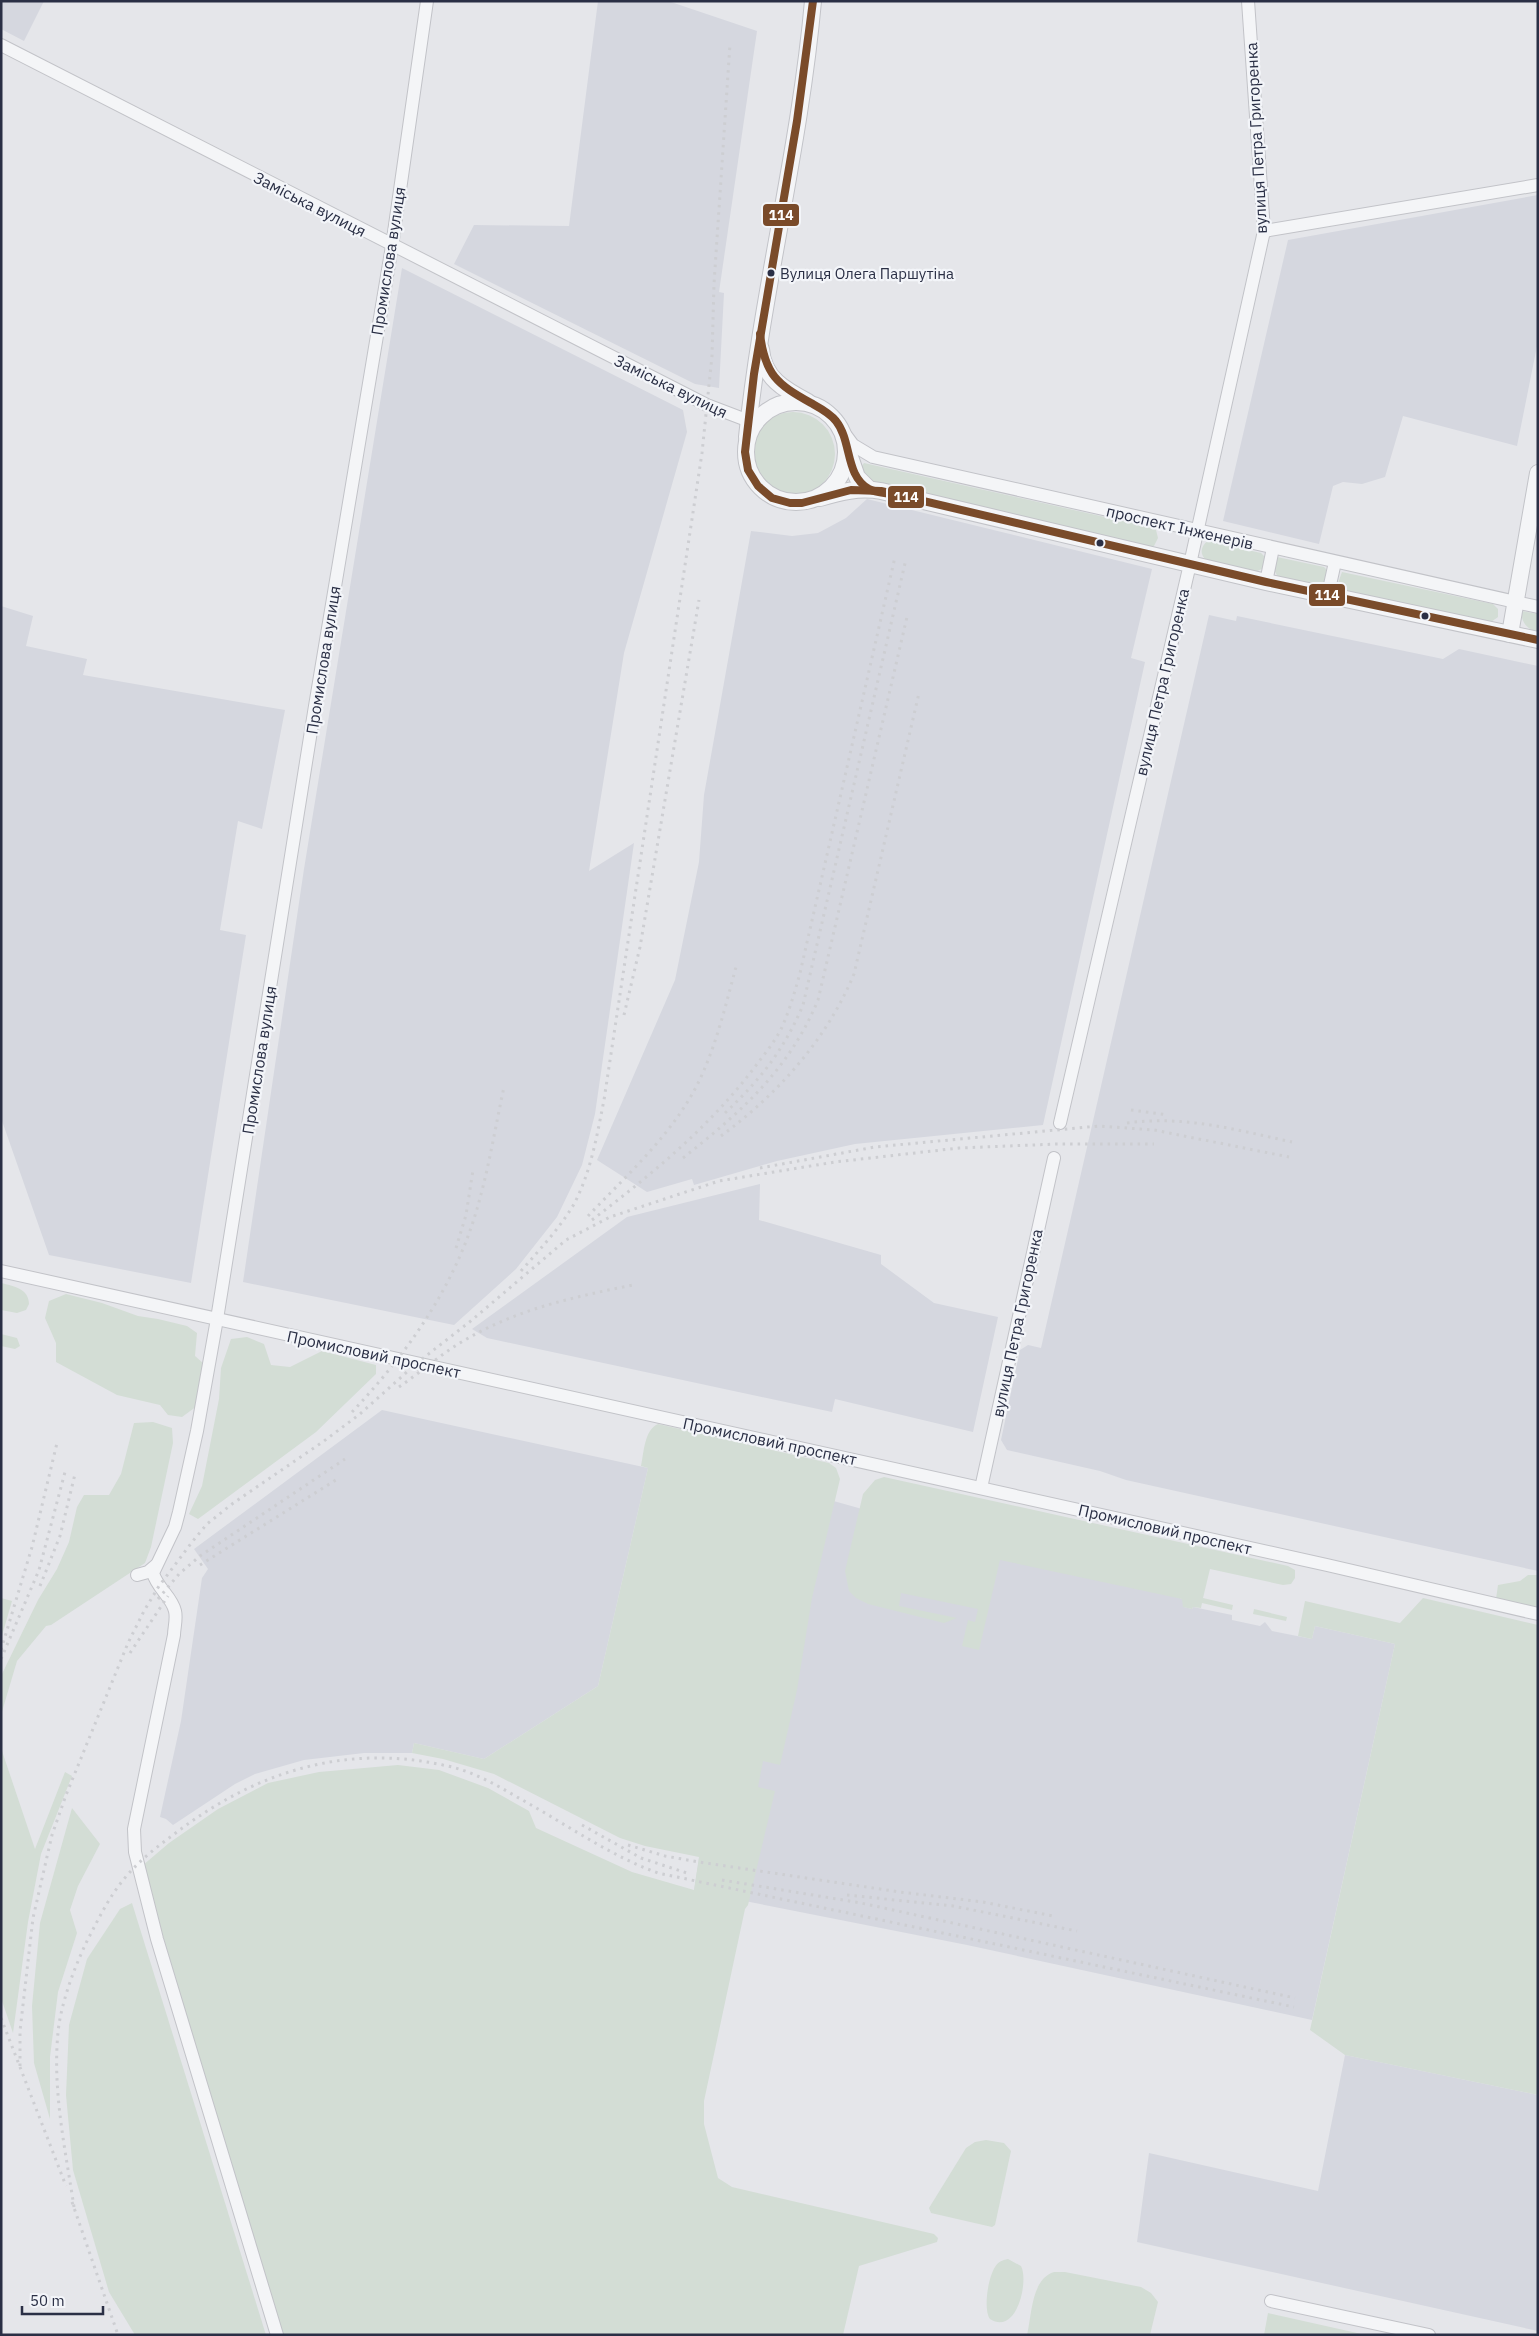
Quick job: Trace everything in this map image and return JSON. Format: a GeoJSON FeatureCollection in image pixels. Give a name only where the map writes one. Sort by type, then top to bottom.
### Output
{"type":"FeatureCollection","features":[{"type":"Feature","properties":{"kind":"street","name":"Промислова вулиця"},"geometry":{"type":"LineString","coordinates":[[155,1566],[175,1527],[197,1431],[218,1319],[315,706],[392,246],[427,1]]}},
{"type":"Feature","properties":{"kind":"street"},"geometry":{"type":"LineString","coordinates":[[813,1],[797,121],[760,334],[746,452],[748,470],[758,486],[772,498],[790,503],[802,503],[820,498],[834,486],[841,476],[847,447]]}},
{"type":"Feature","properties":{"kind":"street","name":"вулиця Петра Григоренка"},"geometry":{"type":"LineString","coordinates":[[1060,1122],[1190,564],[1264,231],[1248,1]]}},
{"type":"Feature","properties":{"kind":"street","name":"Заміська вулиця"},"geometry":{"type":"LineString","coordinates":[[1,45],[392,246],[750,426]]}},
{"type":"Feature","properties":{"kind":"street"},"geometry":{"type":"LineString","coordinates":[[1264,231],[1538,185]]}},
{"type":"Feature","properties":{"kind":"street"},"geometry":{"type":"LineString","coordinates":[[760,334],[765,367],[771,377],[781,387],[824,410],[836,422],[842,431],[857,476],[869,489]]}},
{"type":"Feature","properties":{"kind":"street"},"geometry":{"type":"LineString","coordinates":[[750,426],[767,411],[782,404],[798,402],[814,405]]}},
{"type":"Feature","properties":{"kind":"street","name":"проспект Інженерів"},"geometry":{"type":"LineString","coordinates":[[836,422],[853,445],[873,457],[1538,607]]}},
{"type":"Feature","properties":{"kind":"street"},"geometry":{"type":"LineString","coordinates":[[1510,634],[1538,473]]}},
{"type":"Feature","properties":{"kind":"street","name":"проспект Інженерів"},"geometry":{"type":"LineString","coordinates":[[820,498],[840,492],[869,489],[1266,582],[1538,640]]}},
{"type":"Feature","properties":{"kind":"street"},"geometry":{"type":"LineString","coordinates":[[1266,582],[1273,548]]}},
{"type":"Feature","properties":{"kind":"street"},"geometry":{"type":"LineString","coordinates":[[1328,594],[1335,562]]}},
{"type":"Feature","properties":{"kind":"street","name":"вулиця Петра Григоренка"},"geometry":{"type":"LineString","coordinates":[[981,1488],[1054,1158]]}},
{"type":"Feature","properties":{"kind":"street","name":"Промисловий проспект"},"geometry":{"type":"LineString","coordinates":[[1,1271],[981,1488],[1538,1614]]}},
{"type":"Feature","properties":{"kind":"street"},"geometry":{"type":"LineString","coordinates":[[137,1575],[148,1572],[155,1566]]}},
{"type":"Feature","properties":{"kind":"street"},"geometry":{"type":"LineString","coordinates":[[155,1566],[153,1573],[155,1580],[173,1606],[175,1617],[174,1636],[135,1818],[133,1839],[135,1852],[157,1939],[277,2335]]}},
{"type":"Feature","properties":{"kind":"street"},"geometry":{"type":"LineString","coordinates":[[1271,2301],[1429,2335]]}},
{"type":"Feature","properties":{"kind":"shaded area"},"geometry":{"type":"Polygon","coordinates":[[[1,1],[44,1],[24,41],[1,29],[1,1]]]}},
{"type":"Feature","properties":{"kind":"shaded area"},"geometry":{"type":"Polygon","coordinates":[[[598,1],[668,1],[757,31],[719,292],[724,293],[719,388],[695,384],[454,264],[474,225],[569,226],[598,1]]]}},
{"type":"Feature","properties":{"kind":"shaded area"},"geometry":{"type":"Polygon","coordinates":[[[1538,195],[1538,341],[1517,446],[1403,416],[1385,477],[1362,484],[1343,482],[1333,486],[1319,544],[1223,521],[1288,240],[1538,195]]]}},
{"type":"Feature","properties":{"kind":"shaded area"},"geometry":{"type":"Polygon","coordinates":[[[402,268],[683,410],[687,432],[624,653],[589,871],[634,843],[595,1114],[582,1165],[557,1217],[516,1269],[454,1325],[243,1282],[304,869],[402,268]]]}},
{"type":"Feature","properties":{"kind":"shaded area"},"geometry":{"type":"Polygon","coordinates":[[[793,412],[816,419],[828,431],[835,454],[828,477],[816,489],[793,496],[770,489],[758,477],[751,454],[758,431],[770,419],[793,412]]]}},
{"type":"Feature","properties":{"kind":"shaded area"},"geometry":{"type":"Polygon","coordinates":[[[864,463],[1154,528],[1158,538],[1154,546],[1150,547],[868,484],[861,467],[864,463]]]}},
{"type":"Feature","properties":{"kind":"shaded area"},"geometry":{"type":"Polygon","coordinates":[[[867,499],[1152,569],[1131,658],[1145,662],[1043,1125],[855,1144],[777,1161],[694,1185],[692,1179],[647,1192],[597,1160],[675,980],[699,862],[704,795],[751,531],[792,536],[818,533],[846,518],[867,499]]]}},
{"type":"Feature","properties":{"kind":"shaded area"},"geometry":{"type":"Polygon","coordinates":[[[1208,541],[1261,553],[1265,557],[1264,568],[1255,572],[1208,561],[1202,554],[1202,548],[1208,541]]]}},
{"type":"Feature","properties":{"kind":"shaded area"},"geometry":{"type":"Polygon","coordinates":[[[1277,557],[1324,567],[1327,570],[1323,588],[1278,577],[1274,570],[1277,557]]]}},
{"type":"Feature","properties":{"kind":"shaded area"},"geometry":{"type":"Polygon","coordinates":[[[1342,572],[1493,604],[1498,609],[1498,617],[1491,622],[1416,606],[1381,601],[1338,590],[1337,586],[1342,572]]]}},
{"type":"Feature","properties":{"kind":"shaded area"},"geometry":{"type":"Polygon","coordinates":[[[1,606],[33,616],[26,646],[87,659],[83,675],[285,710],[262,829],[238,821],[220,930],[246,935],[191,1283],[49,1255],[1,1118],[1,606]]]}},
{"type":"Feature","properties":{"kind":"shaded area"},"geometry":{"type":"Polygon","coordinates":[[[1522,611],[1538,614],[1538,632],[1526,625],[1522,619],[1522,611]]]}},
{"type":"Feature","properties":{"kind":"shaded area"},"geometry":{"type":"Polygon","coordinates":[[[1209,615],[1236,621],[1237,616],[1443,659],[1459,649],[1538,666],[1538,1571],[1126,1480],[1100,1471],[1007,1450],[1001,1440],[1020,1350],[1028,1345],[1041,1348],[1209,615]]]}},
{"type":"Feature","properties":{"kind":"shaded area"},"geometry":{"type":"Polygon","coordinates":[[[760,1184],[759,1220],[881,1255],[881,1264],[934,1303],[998,1317],[973,1432],[835,1399],[832,1412],[487,1338],[472,1329],[627,1217],[760,1184]]]}},
{"type":"Feature","properties":{"kind":"shaded area"},"geometry":{"type":"Polygon","coordinates":[[[1,1283],[16,1287],[24,1292],[29,1304],[26,1310],[17,1313],[1,1310],[1,1283]]]}},
{"type":"Feature","properties":{"kind":"shaded area"},"geometry":{"type":"Polygon","coordinates":[[[66,1294],[102,1303],[138,1316],[187,1326],[197,1333],[195,1356],[204,1364],[197,1406],[182,1417],[168,1415],[160,1405],[117,1395],[56,1362],[56,1343],[45,1318],[49,1301],[66,1294]]]}},
{"type":"Feature","properties":{"kind":"shaded area"},"geometry":{"type":"Polygon","coordinates":[[[1,1334],[17,1338],[20,1346],[15,1349],[1,1346],[1,1334]]]}},
{"type":"Feature","properties":{"kind":"shaded area"},"geometry":{"type":"Polygon","coordinates":[[[247,1337],[264,1344],[271,1365],[290,1367],[322,1351],[376,1365],[376,1374],[316,1432],[198,1519],[189,1514],[202,1486],[219,1399],[221,1368],[231,1339],[247,1337]]]}},
{"type":"Feature","properties":{"kind":"shaded area"},"geometry":{"type":"Polygon","coordinates":[[[382,1410],[648,1468],[598,1686],[484,1759],[414,1743],[412,1753],[364,1753],[304,1760],[255,1774],[235,1784],[173,1825],[160,1817],[181,1721],[202,1578],[208,1569],[194,1549],[382,1410]]]}},
{"type":"Feature","properties":{"kind":"shaded area"},"geometry":{"type":"Polygon","coordinates":[[[153,1422],[172,1428],[173,1443],[151,1547],[145,1563],[51,1625],[46,1626],[17,1661],[1,1715],[1,1676],[38,1600],[57,1569],[69,1542],[77,1507],[84,1495],[109,1495],[121,1474],[134,1423],[153,1422]]]}},
{"type":"Feature","properties":{"kind":"shaded area"},"geometry":{"type":"Polygon","coordinates":[[[658,1424],[829,1463],[836,1468],[840,1479],[812,1598],[797,1690],[780,1765],[763,1761],[758,1787],[775,1791],[748,1905],[745,1909],[704,2101],[704,2124],[718,2178],[732,2187],[934,2234],[938,2238],[937,2242],[859,2266],[843,2335],[282,2335],[142,1866],[169,1843],[218,1809],[268,1783],[319,1772],[398,1765],[439,1770],[488,1788],[529,1811],[536,1828],[632,1872],[694,1890],[699,1857],[645,1846],[620,1838],[494,1774],[443,1759],[412,1753],[414,1743],[484,1759],[598,1686],[648,1468],[641,1466],[645,1442],[650,1431],[658,1424]]]}},
{"type":"Feature","properties":{"kind":"shaded area"},"geometry":{"type":"Polygon","coordinates":[[[884,1477],[1288,1566],[1295,1570],[1295,1578],[1291,1584],[1283,1585],[1210,1569],[1203,1598],[1233,1605],[1232,1610],[1202,1603],[1201,1608],[1193,1607],[1192,1609],[1183,1607],[1182,1599],[1000,1560],[979,1650],[962,1646],[968,1620],[975,1622],[978,1609],[901,1593],[899,1606],[957,1618],[944,1623],[868,1604],[856,1598],[849,1591],[845,1571],[863,1494],[875,1480],[884,1477]]]}},
{"type":"Feature","properties":{"kind":"shaded area"},"geometry":{"type":"Polygon","coordinates":[[[830,1500],[1183,1599],[1184,1607],[1232,1615],[1232,1620],[1260,1626],[1265,1622],[1272,1631],[1312,1639],[1315,1626],[1395,1644],[1312,2020],[967,1945],[694,1891],[707,1807],[830,1500]]]}},
{"type":"Feature","properties":{"kind":"shaded area"},"geometry":{"type":"Polygon","coordinates":[[[1528,1575],[1538,1575],[1538,1611],[1496,1599],[1498,1585],[1520,1581],[1528,1575]]]}},
{"type":"Feature","properties":{"kind":"shaded area"},"geometry":{"type":"Polygon","coordinates":[[[1,1598],[12,1601],[1,1639],[1,1598]]]}},
{"type":"Feature","properties":{"kind":"shaded area"},"geometry":{"type":"Polygon","coordinates":[[[1423,1598],[1538,1625],[1538,2095],[1345,2055],[1310,2030],[1395,1644],[1315,1626],[1312,1639],[1298,1636],[1305,1601],[1400,1623],[1423,1598]]]}},
{"type":"Feature","properties":{"kind":"shaded area"},"geometry":{"type":"Polygon","coordinates":[[[1254,1609],[1287,1617],[1286,1621],[1253,1614],[1254,1609]]]}},
{"type":"Feature","properties":{"kind":"shaded area"},"geometry":{"type":"Polygon","coordinates":[[[1,1748],[35,1849],[65,1772],[72,1776],[41,1854],[28,1922],[13,2033],[1,1998],[1,1748]]]}},
{"type":"Feature","properties":{"kind":"shaded area"},"geometry":{"type":"Polygon","coordinates":[[[72,1808],[100,1844],[78,1886],[70,1910],[77,1933],[58,1992],[50,2057],[50,2119],[34,2063],[32,2006],[40,1923],[72,1808]]]}},
{"type":"Feature","properties":{"kind":"shaded area"},"geometry":{"type":"Polygon","coordinates":[[[132,1903],[266,2335],[135,2335],[109,2292],[73,2170],[66,2095],[69,2025],[87,1959],[120,1909],[132,1903]]]}},
{"type":"Feature","properties":{"kind":"shaded area"},"geometry":{"type":"Polygon","coordinates":[[[1345,2055],[1538,2095],[1538,2331],[1137,2242],[1149,2153],[1318,2191],[1345,2055]]]}},
{"type":"Feature","properties":{"kind":"shaded area"},"geometry":{"type":"Polygon","coordinates":[[[986,2140],[1004,2143],[1011,2151],[995,2225],[992,2227],[931,2213],[929,2208],[966,2148],[975,2142],[986,2140]]]}},
{"type":"Feature","properties":{"kind":"shaded area"},"geometry":{"type":"Polygon","coordinates":[[[1008,2259],[1021,2266],[1023,2273],[1022,2294],[1014,2314],[1007,2320],[999,2322],[990,2319],[987,2308],[987,2293],[990,2278],[995,2267],[1000,2262],[1008,2259]]]}},
{"type":"Feature","properties":{"kind":"shaded area"},"geometry":{"type":"Polygon","coordinates":[[[1054,2272],[1065,2272],[1141,2287],[1151,2293],[1158,2302],[1150,2335],[1027,2335],[1037,2290],[1046,2276],[1054,2272]]]}},
{"type":"Feature","properties":{"kind":"shaded area"},"geometry":{"type":"Polygon","coordinates":[[[1268,2313],[1366,2335],[1264,2335],[1268,2313]]]}},
{"type":"Feature","properties":{"kind":"railway"},"geometry":{"type":"LineString","coordinates":[[521,1271],[556,1230],[580,1192],[596,1140],[604,1100],[702,453],[712,356],[714,284],[730,44]]}},
{"type":"Feature","properties":{"kind":"railway"},"geometry":{"type":"LineString","coordinates":[[592,1220],[680,1148],[720,1108],[771,1046],[782,1027],[800,973],[895,557]]}},
{"type":"Feature","properties":{"kind":"railway"},"geometry":{"type":"LineString","coordinates":[[725,1113],[770,1064],[788,1036],[803,1005],[906,559]]}},
{"type":"Feature","properties":{"kind":"railway"},"geometry":{"type":"LineString","coordinates":[[624,1015],[640,947],[699,600]]}},
{"type":"Feature","properties":{"kind":"railway"},"geometry":{"type":"LineString","coordinates":[[683,1158],[744,1106],[778,1069],[793,1048],[818,1000],[907,617]]}},
{"type":"Feature","properties":{"kind":"railway"},"geometry":{"type":"LineString","coordinates":[[721,1136],[762,1102],[799,1064],[830,1021],[854,974],[919,693]]}},
{"type":"Feature","properties":{"kind":"railway"},"geometry":{"type":"LineString","coordinates":[[588,1216],[650,1151],[691,1097],[712,1050],[736,967]]}},
{"type":"Feature","properties":{"kind":"railway"},"geometry":{"type":"LineString","coordinates":[[352,1412],[406,1348],[437,1301],[450,1277],[462,1251],[477,1208],[504,1087]]}},
{"type":"Feature","properties":{"kind":"railway"},"geometry":{"type":"LineString","coordinates":[[1131,1110],[1168,1115]]}},
{"type":"Feature","properties":{"kind":"railway"},"geometry":{"type":"LineString","coordinates":[[1127,1123],[1148,1121],[1190,1122],[1292,1142]]}},
{"type":"Feature","properties":{"kind":"railway"},"geometry":{"type":"LineString","coordinates":[[760,1168],[875,1147],[1099,1126],[1154,1130],[1289,1157]]}},
{"type":"Feature","properties":{"kind":"railway"},"geometry":{"type":"LineString","coordinates":[[20,2066],[20,2031],[33,1918],[52,1835],[66,1795],[128,1643],[159,1586],[207,1524],[232,1504],[360,1414],[417,1363],[472,1320],[566,1240],[610,1217],[719,1181],[835,1162],[959,1148],[1057,1144],[1154,1144]]}},
{"type":"Feature","properties":{"kind":"railway"},"geometry":{"type":"LineString","coordinates":[[456,1248],[466,1215],[473,1170]]}},
{"type":"Feature","properties":{"kind":"railway"},"geometry":{"type":"LineString","coordinates":[[399,1387],[456,1345],[505,1320],[546,1305],[633,1285]]}},
{"type":"Feature","properties":{"kind":"railway"},"geometry":{"type":"LineString","coordinates":[[1,1650],[32,1547],[57,1443]]}},
{"type":"Feature","properties":{"kind":"railway"},"geometry":{"type":"LineString","coordinates":[[158,1599],[179,1574],[200,1556],[345,1459]]}},
{"type":"Feature","properties":{"kind":"railway"},"geometry":{"type":"LineString","coordinates":[[1,1659],[39,1570],[65,1472]]}},
{"type":"Feature","properties":{"kind":"railway"},"geometry":{"type":"LineString","coordinates":[[40,1586],[60,1536],[75,1474]]}},
{"type":"Feature","properties":{"kind":"railway"},"geometry":{"type":"LineString","coordinates":[[200,1565],[339,1478]]}},
{"type":"Feature","properties":{"kind":"railway"},"geometry":{"type":"LineString","coordinates":[[130,1653],[168,1596]]}},
{"type":"Feature","properties":{"kind":"railway"},"geometry":{"type":"LineString","coordinates":[[74,2207],[58,2093],[57,2047],[59,2024],[74,1970],[109,1900],[124,1879],[144,1858],[181,1829],[211,1809],[241,1792],[273,1778],[305,1767],[338,1761],[372,1758],[407,1759],[463,1770],[499,1787],[621,1857],[658,1873],[1294,2007]]}},
{"type":"Feature","properties":{"kind":"railway"},"geometry":{"type":"LineString","coordinates":[[582,1825],[641,1858],[690,1874]]}},
{"type":"Feature","properties":{"kind":"railway"},"geometry":{"type":"LineString","coordinates":[[628,1845],[665,1856],[699,1862],[900,1892],[983,1902],[1053,1916]]}},
{"type":"Feature","properties":{"kind":"railway"},"geometry":{"type":"LineString","coordinates":[[722,1880],[861,1903],[1295,1998]]}},
{"type":"Feature","properties":{"kind":"railway"},"geometry":{"type":"LineString","coordinates":[[847,1895],[953,1906],[1077,1931]]}},
{"type":"Feature","properties":{"kind":"railway"},"geometry":{"type":"LineString","coordinates":[[1,2018],[66,2186]]}},
{"type":"Feature","properties":{"kind":"railway"},"geometry":{"type":"LineString","coordinates":[[72,2202],[118,2335]]}},
{"type":"Feature","properties":{"kind":"transit line","name":"114"},"geometry":{"type":"LineString","coordinates":[[813,1],[797,121],[754,374],[745,452],[748,470],[758,486],[772,498],[790,503],[802,503],[851,490],[881,491],[1266,582],[1538,640]]}},
{"type":"Feature","properties":{"kind":"transit line","name":"114"},"geometry":{"type":"LineString","coordinates":[[760,334],[762,348],[769,369],[781,384],[825,411],[836,421],[845,438],[852,467],[861,483],[869,489],[895,495]]}},
{"type":"Feature","properties":{"kind":"place","name":"Вулиця Олега Паршутіна"},"geometry":{"type":"Point","coordinates":[771,273]}}]}
